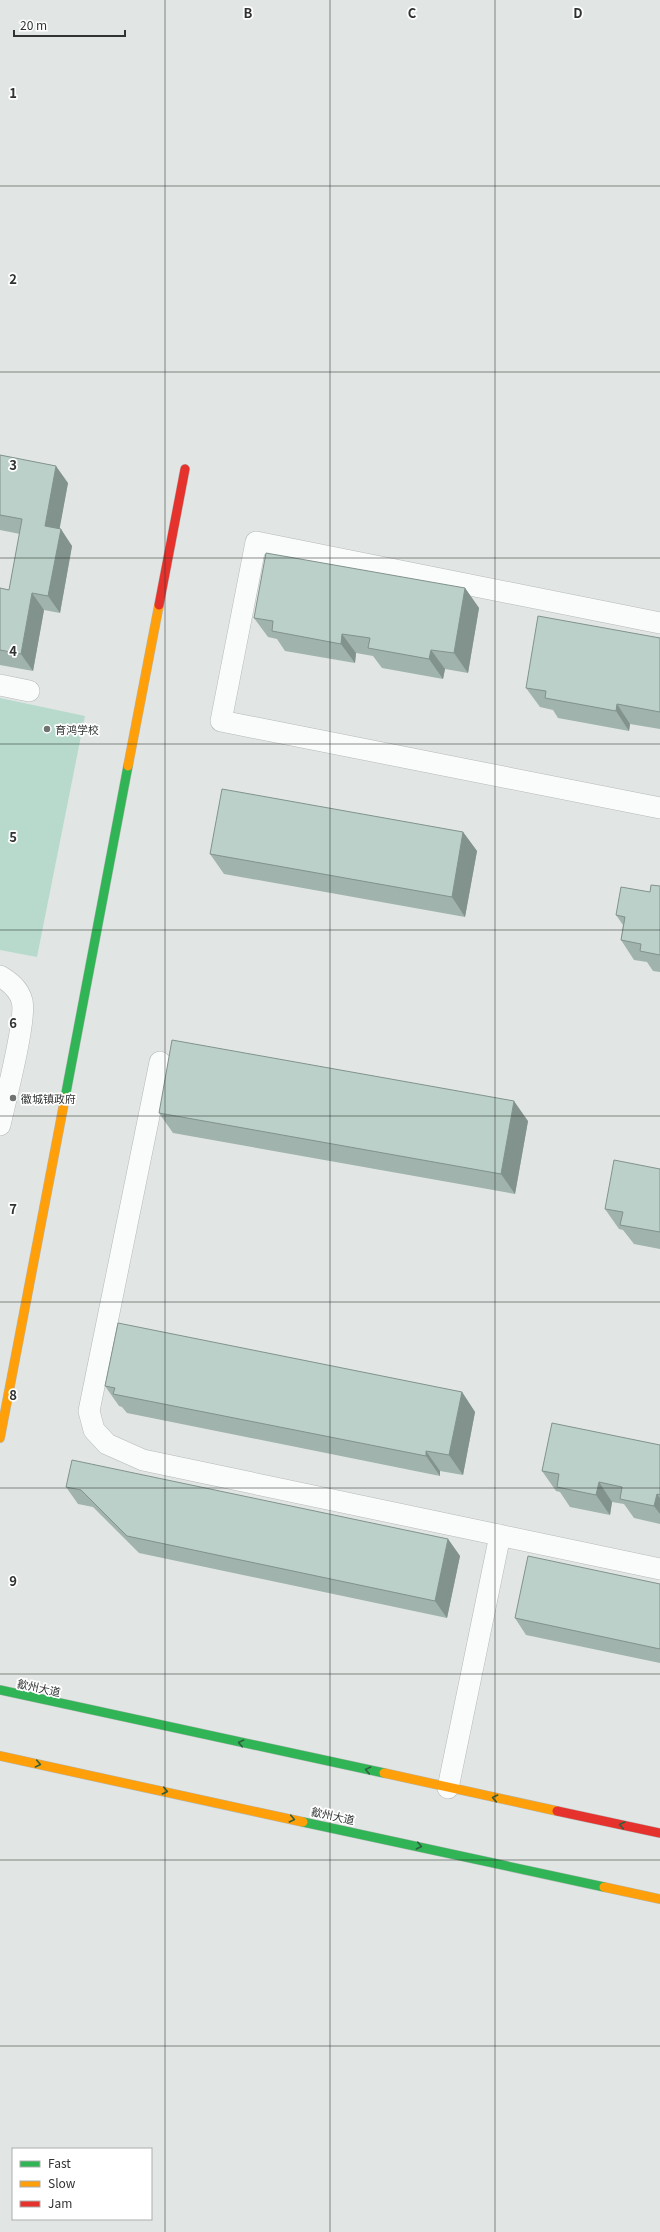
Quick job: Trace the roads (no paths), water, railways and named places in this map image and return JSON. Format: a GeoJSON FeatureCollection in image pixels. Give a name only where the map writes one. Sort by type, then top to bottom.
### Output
{"type":"FeatureCollection","features":[{"type":"Feature","properties":{"kind":"main road"},"geometry":{"type":"LineString","coordinates":[[0,1438],[185,469]]}},
{"type":"Feature","properties":{"kind":"main road","name":"歙州大道"},"geometry":{"type":"LineString","coordinates":[[0,1690],[660,1833]]}},
{"type":"Feature","properties":{"kind":"main road","name":"歙州大道"},"geometry":{"type":"LineString","coordinates":[[0,1756],[660,1899]]}},
{"type":"Feature","properties":{"kind":"lane"},"geometry":{"type":"LineString","coordinates":[[660,623],[256,542],[221,721],[660,808]]}},
{"type":"Feature","properties":{"kind":"lane"},"geometry":{"type":"LineString","coordinates":[[0,685],[30,691]]}},
{"type":"Feature","properties":{"kind":"lane"},"geometry":{"type":"LineString","coordinates":[[0,976],[10,982],[18,991],[24,1011],[0,1125]]}},
{"type":"Feature","properties":{"kind":"lane"},"geometry":{"type":"LineString","coordinates":[[160,1062],[89,1411],[94,1430],[108,1444],[143,1460],[660,1569]]}},
{"type":"Feature","properties":{"kind":"lane"},"geometry":{"type":"LineString","coordinates":[[448,1788],[500,1535]]}},
{"type":"Feature","properties":{"kind":"place","name":"育鸿学校"},"geometry":{"type":"Point","coordinates":[47,729]}},
{"type":"Feature","properties":{"kind":"place","name":"徽城镇政府"},"geometry":{"type":"Point","coordinates":[13,1098]}}]}
